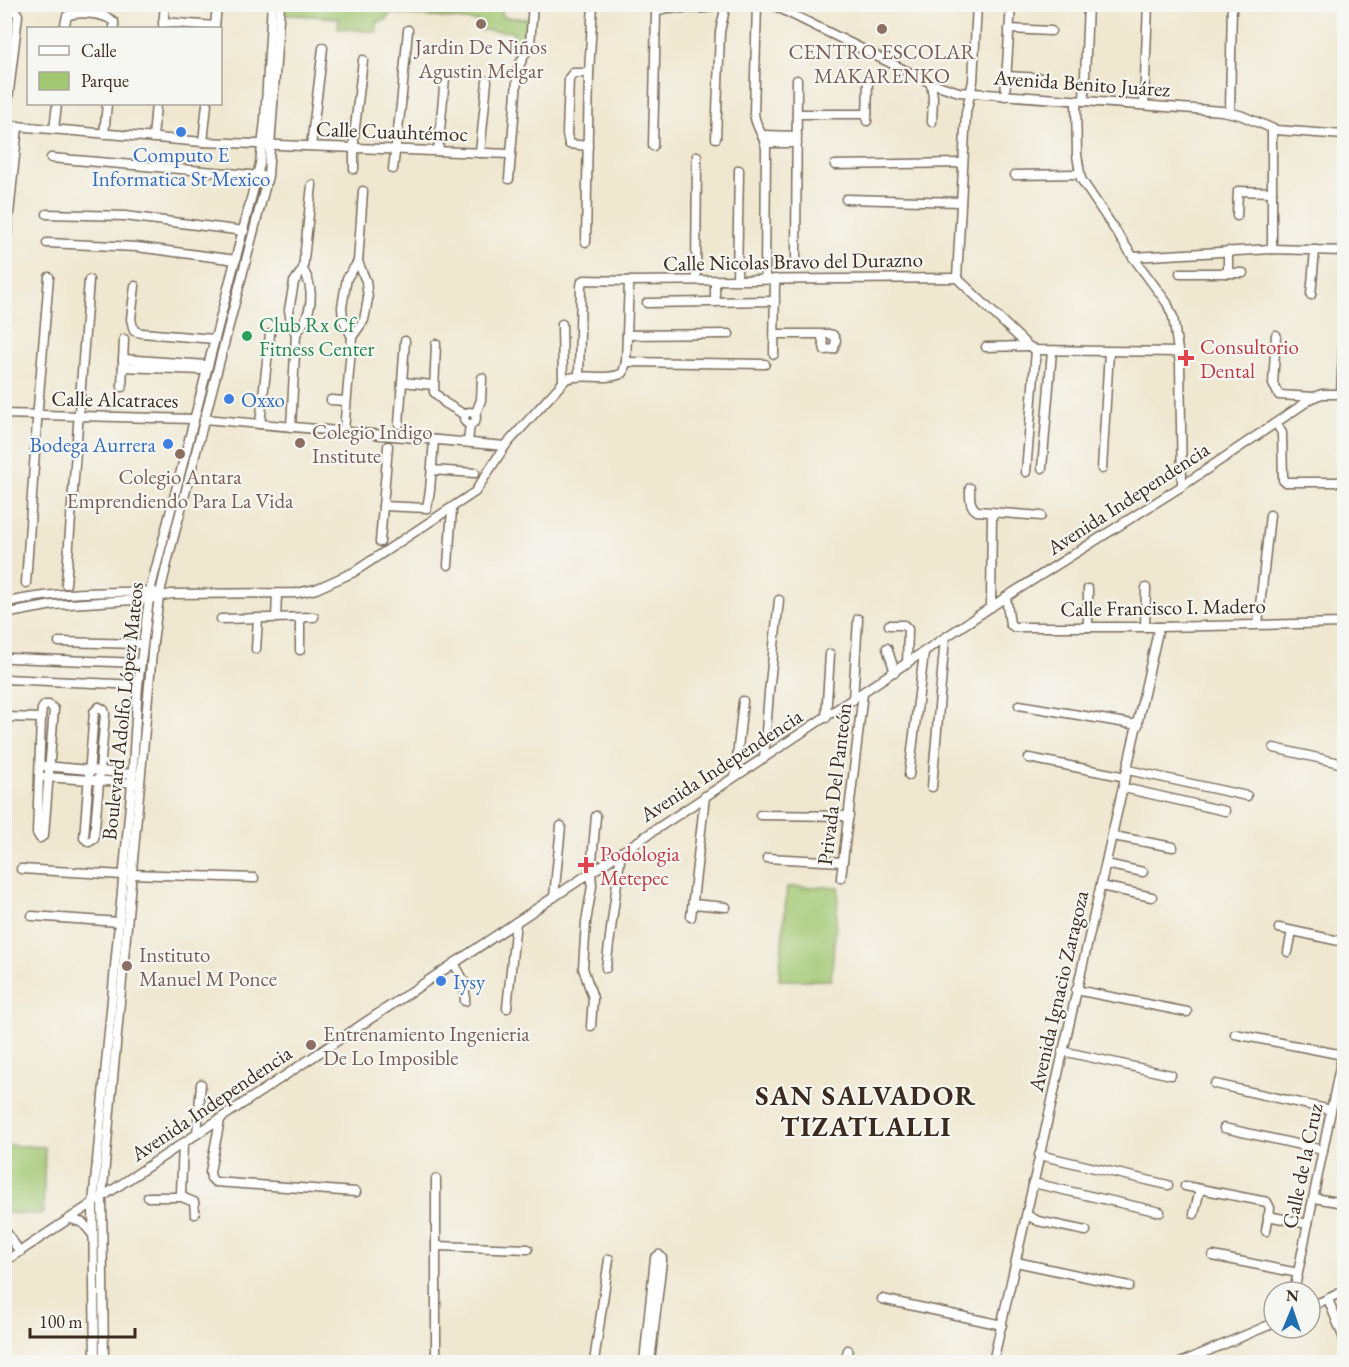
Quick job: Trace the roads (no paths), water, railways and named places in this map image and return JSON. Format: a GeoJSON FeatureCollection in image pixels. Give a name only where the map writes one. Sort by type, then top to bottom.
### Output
{"type":"FeatureCollection","features":[{"type":"Feature","properties":{"kind":"street"},"geometry":{"type":"LineString","coordinates":[[165,4],[163,25],[215,27],[217,4]]}},
{"type":"Feature","properties":{"kind":"street","name":"Boulevard Adolfo López Mateos"},"geometry":{"type":"LineString","coordinates":[[104,1362],[102,1198],[135,780],[160,594],[268,176],[272,4]]}},
{"type":"Feature","properties":{"kind":"street","name":"Boulevard Adolfo López Mateos"},"geometry":{"type":"LineString","coordinates":[[135,780],[138,685],[149,595],[193,419],[267,145],[280,4]]}},
{"type":"Feature","properties":{"kind":"street"},"geometry":{"type":"LineString","coordinates":[[509,179],[518,68],[530,44],[533,4]]}},
{"type":"Feature","properties":{"kind":"street"},"geometry":{"type":"LineString","coordinates":[[586,242],[589,73],[593,4]]}},
{"type":"Feature","properties":{"kind":"street"},"geometry":{"type":"LineString","coordinates":[[653,146],[656,13],[662,9],[711,8],[717,4]]}},
{"type":"Feature","properties":{"kind":"street"},"geometry":{"type":"LineString","coordinates":[[716,138],[720,32],[726,4]]}},
{"type":"Feature","properties":{"kind":"street"},"geometry":{"type":"LineString","coordinates":[[723,18],[733,4]]}},
{"type":"Feature","properties":{"kind":"street"},"geometry":{"type":"LineString","coordinates":[[759,4],[754,113],[755,122],[764,139],[765,279]]}},
{"type":"Feature","properties":{"kind":"street","name":"Avenida Benito Juárez"},"geometry":{"type":"LineString","coordinates":[[759,4],[773,5],[931,83],[969,94],[1144,104],[1230,112],[1272,129],[1344,135]]}},
{"type":"Feature","properties":{"kind":"street"},"geometry":{"type":"LineString","coordinates":[[976,4],[974,74],[966,113],[957,278],[1032,348],[1026,472]]}},
{"type":"Feature","properties":{"kind":"street"},"geometry":{"type":"LineString","coordinates":[[1005,96],[1011,4]]}},
{"type":"Feature","properties":{"kind":"street"},"geometry":{"type":"LineString","coordinates":[[1088,4],[1080,101],[1079,174],[1091,196],[1167,303],[1173,317],[1179,352],[1182,486]]}},
{"type":"Feature","properties":{"kind":"street"},"geometry":{"type":"LineString","coordinates":[[1144,104],[1148,4]]}},
{"type":"Feature","properties":{"kind":"street"},"geometry":{"type":"LineString","coordinates":[[1230,112],[1232,4]]}},
{"type":"Feature","properties":{"kind":"street"},"geometry":{"type":"LineString","coordinates":[[4,8],[14,9],[18,15],[5,125]]}},
{"type":"Feature","properties":{"kind":"street"},"geometry":{"type":"LineString","coordinates":[[64,27],[67,16],[77,14],[106,17],[114,22],[114,27]]}},
{"type":"Feature","properties":{"kind":"street"},"geometry":{"type":"LineString","coordinates":[[1009,29],[1051,31]]}},
{"type":"Feature","properties":{"kind":"street"},"geometry":{"type":"LineString","coordinates":[[393,169],[408,30]]}},
{"type":"Feature","properties":{"kind":"street"},"geometry":{"type":"LineString","coordinates":[[311,146],[323,48]]}},
{"type":"Feature","properties":{"kind":"street"},"geometry":{"type":"LineString","coordinates":[[354,169],[354,147],[363,60]]}},
{"type":"Feature","properties":{"kind":"street"},"geometry":{"type":"LineString","coordinates":[[588,146],[569,144],[567,134],[569,78],[573,73],[589,73]]}},
{"type":"Feature","properties":{"kind":"street"},"geometry":{"type":"LineString","coordinates":[[1006,76],[1044,78]]}},
{"type":"Feature","properties":{"kind":"street"},"geometry":{"type":"LineString","coordinates":[[438,151],[445,78]]}},
{"type":"Feature","properties":{"kind":"street"},"geometry":{"type":"LineString","coordinates":[[796,265],[797,80]]}},
{"type":"Feature","properties":{"kind":"street"},"geometry":{"type":"LineString","coordinates":[[797,114],[867,118],[868,80]]}},
{"type":"Feature","properties":{"kind":"street"},"geometry":{"type":"LineString","coordinates":[[480,153],[487,81]]}},
{"type":"Feature","properties":{"kind":"street"},"geometry":{"type":"LineString","coordinates":[[931,83],[932,122]]}},
{"type":"Feature","properties":{"kind":"street"},"geometry":{"type":"LineString","coordinates":[[54,129],[57,105]]}},
{"type":"Feature","properties":{"kind":"street"},"geometry":{"type":"LineString","coordinates":[[104,134],[107,105]]}},
{"type":"Feature","properties":{"kind":"street"},"geometry":{"type":"LineString","coordinates":[[153,138],[156,105]]}},
{"type":"Feature","properties":{"kind":"street"},"geometry":{"type":"LineString","coordinates":[[203,142],[207,105]]}},
{"type":"Feature","properties":{"kind":"street","name":"Calle Cuauhtémoc"},"geometry":{"type":"LineString","coordinates":[[5,125],[203,142],[510,154]]}},
{"type":"Feature","properties":{"kind":"street"},"geometry":{"type":"LineString","coordinates":[[4,263],[18,126]]}},
{"type":"Feature","properties":{"kind":"street"},"geometry":{"type":"LineString","coordinates":[[1272,129],[1272,249]]}},
{"type":"Feature","properties":{"kind":"street"},"geometry":{"type":"LineString","coordinates":[[764,139],[797,139]]}},
{"type":"Feature","properties":{"kind":"street"},"geometry":{"type":"LineString","coordinates":[[696,279],[697,156]]}},
{"type":"Feature","properties":{"kind":"street"},"geometry":{"type":"LineString","coordinates":[[51,158],[268,176]]}},
{"type":"Feature","properties":{"kind":"street"},"geometry":{"type":"LineString","coordinates":[[835,165],[963,163]]}},
{"type":"Feature","properties":{"kind":"street"},"geometry":{"type":"LineString","coordinates":[[737,279],[739,170]]}},
{"type":"Feature","properties":{"kind":"street"},"geometry":{"type":"LineString","coordinates":[[1015,175],[1079,174]]}},
{"type":"Feature","properties":{"kind":"street"},"geometry":{"type":"LineString","coordinates":[[291,427],[296,334],[289,310],[294,282],[303,269],[312,185]]}},
{"type":"Feature","properties":{"kind":"street"},"geometry":{"type":"LineString","coordinates":[[344,431],[352,337],[364,320],[368,299],[366,281],[358,262],[363,191]]}},
{"type":"Feature","properties":{"kind":"street"},"geometry":{"type":"LineString","coordinates":[[1237,216],[1238,191],[1272,192]]}},
{"type":"Feature","properties":{"kind":"street"},"geometry":{"type":"LineString","coordinates":[[846,199],[961,202]]}},
{"type":"Feature","properties":{"kind":"street"},"geometry":{"type":"LineString","coordinates":[[47,214],[125,216],[244,231]]}},
{"type":"Feature","properties":{"kind":"street"},"geometry":{"type":"LineString","coordinates":[[47,243],[138,247],[236,260]]}},
{"type":"Feature","properties":{"kind":"street"},"geometry":{"type":"LineString","coordinates":[[1133,257],[1272,249],[1344,251]]}},
{"type":"Feature","properties":{"kind":"street"},"geometry":{"type":"LineString","coordinates":[[1311,295],[1315,250]]}},
{"type":"Feature","properties":{"kind":"street"},"geometry":{"type":"LineString","coordinates":[[1228,251],[1228,273]]}},
{"type":"Feature","properties":{"kind":"street"},"geometry":{"type":"LineString","coordinates":[[352,337],[343,319],[342,307],[347,278],[358,262]]}},
{"type":"Feature","properties":{"kind":"street"},"geometry":{"type":"LineString","coordinates":[[296,334],[305,324],[311,299],[311,287],[303,269]]}},
{"type":"Feature","properties":{"kind":"street"},"geometry":{"type":"LineString","coordinates":[[1180,273],[1243,273]]}},
{"type":"Feature","properties":{"kind":"street","name":"Calle Alcatraces"},"geometry":{"type":"LineString","coordinates":[[37,415],[49,277]]}},
{"type":"Feature","properties":{"kind":"street","name":"Calle Nicolas Bravo del Durazno"},"geometry":{"type":"LineString","coordinates":[[579,376],[581,286],[582,281],[589,279],[629,281],[957,278]]}},
{"type":"Feature","properties":{"kind":"street"},"geometry":{"type":"LineString","coordinates":[[774,354],[775,279]]}},
{"type":"Feature","properties":{"kind":"street"},"geometry":{"type":"LineString","coordinates":[[66,584],[89,280]]}},
{"type":"Feature","properties":{"kind":"street"},"geometry":{"type":"LineString","coordinates":[[715,280],[715,302]]}},
{"type":"Feature","properties":{"kind":"street"},"geometry":{"type":"LineString","coordinates":[[4,614],[27,608],[160,594],[297,593],[337,581],[452,509],[481,486],[505,446],[562,382],[570,377],[615,376],[623,373],[626,362],[629,281]]}},
{"type":"Feature","properties":{"kind":"street"},"geometry":{"type":"LineString","coordinates":[[135,286],[131,319],[134,330],[142,333],[214,339]]}},
{"type":"Feature","properties":{"kind":"street"},"geometry":{"type":"LineString","coordinates":[[647,303],[775,301]]}},
{"type":"Feature","properties":{"kind":"street"},"geometry":{"type":"LineString","coordinates":[[561,324],[562,382]]}},
{"type":"Feature","properties":{"kind":"street"},"geometry":{"type":"LineString","coordinates":[[1343,394],[1344,331]]}},
{"type":"Feature","properties":{"kind":"street"},"geometry":{"type":"LineString","coordinates":[[260,424],[270,334]]}},
{"type":"Feature","properties":{"kind":"street"},"geometry":{"type":"LineString","coordinates":[[627,335],[729,334]]}},
{"type":"Feature","properties":{"kind":"street"},"geometry":{"type":"LineString","coordinates":[[774,334],[821,334]]}},
{"type":"Feature","properties":{"kind":"street"},"geometry":{"type":"LineString","coordinates":[[1276,335],[1274,384],[1279,395],[1314,397]]}},
{"type":"Feature","properties":{"kind":"street"},"geometry":{"type":"LineString","coordinates":[[122,387],[124,339]]}},
{"type":"Feature","properties":{"kind":"street"},"geometry":{"type":"LineString","coordinates":[[399,424],[405,341]]}},
{"type":"Feature","properties":{"kind":"street"},"geometry":{"type":"LineString","coordinates":[[436,344],[433,385],[437,396],[465,415]]}},
{"type":"Feature","properties":{"kind":"street"},"geometry":{"type":"LineString","coordinates":[[986,347],[1052,351],[1179,352]]}},
{"type":"Feature","properties":{"kind":"street"},"geometry":{"type":"LineString","coordinates":[[1042,468],[1052,351]]}},
{"type":"Feature","properties":{"kind":"street"},"geometry":{"type":"LineString","coordinates":[[1102,469],[1109,352]]}},
{"type":"Feature","properties":{"kind":"street"},"geometry":{"type":"LineString","coordinates":[[626,362],[765,364]]}},
{"type":"Feature","properties":{"kind":"street"},"geometry":{"type":"LineString","coordinates":[[123,363],[207,368]]}},
{"type":"Feature","properties":{"kind":"street"},"geometry":{"type":"LineString","coordinates":[[470,424],[475,421],[481,400],[482,378]]}},
{"type":"Feature","properties":{"kind":"street"},"geometry":{"type":"LineString","coordinates":[[402,382],[433,385]]}},
{"type":"Feature","properties":{"kind":"street","name":"Avenida Independencia"},"geometry":{"type":"LineString","coordinates":[[4,1263],[735,776],[1006,597],[1182,486],[1314,397],[1322,394],[1343,394]]}},
{"type":"Feature","properties":{"kind":"street"},"geometry":{"type":"LineString","coordinates":[[331,400],[346,401]]}},
{"type":"Feature","properties":{"kind":"street"},"geometry":{"type":"LineString","coordinates":[[465,415],[470,412],[475,415]]}},
{"type":"Feature","properties":{"kind":"street","name":"Calle Alcatraces"},"geometry":{"type":"LineString","coordinates":[[4,414],[193,419]]}},
{"type":"Feature","properties":{"kind":"street"},"geometry":{"type":"LineString","coordinates":[[26,583],[37,415]]}},
{"type":"Feature","properties":{"kind":"street"},"geometry":{"type":"LineString","coordinates":[[465,415],[465,422],[470,424]]}},
{"type":"Feature","properties":{"kind":"street"},"geometry":{"type":"LineString","coordinates":[[204,419],[505,446]]}},
{"type":"Feature","properties":{"kind":"street"},"geometry":{"type":"LineString","coordinates":[[1276,423],[1282,433],[1283,480],[1285,482],[1344,482]]}},
{"type":"Feature","properties":{"kind":"street"},"geometry":{"type":"LineString","coordinates":[[468,442],[470,424]]}},
{"type":"Feature","properties":{"kind":"street"},"geometry":{"type":"LineString","coordinates":[[383,506],[427,508],[434,440]]}},
{"type":"Feature","properties":{"kind":"street"},"geometry":{"type":"LineString","coordinates":[[380,542],[388,446]]}},
{"type":"Feature","properties":{"kind":"street"},"geometry":{"type":"LineString","coordinates":[[432,470],[476,473]]}},
{"type":"Feature","properties":{"kind":"street"},"geometry":{"type":"LineString","coordinates":[[970,488],[970,502],[977,511],[1041,516]]}},
{"type":"Feature","properties":{"kind":"street"},"geometry":{"type":"LineString","coordinates":[[448,565],[452,509]]}},
{"type":"Feature","properties":{"kind":"street"},"geometry":{"type":"LineString","coordinates":[[991,607],[992,512]]}},
{"type":"Feature","properties":{"kind":"street"},"geometry":{"type":"LineString","coordinates":[[1258,624],[1270,515]]}},
{"type":"Feature","properties":{"kind":"street"},"geometry":{"type":"LineString","coordinates":[[1088,588],[1088,627]]}},
{"type":"Feature","properties":{"kind":"street"},"geometry":{"type":"LineString","coordinates":[[1145,627],[1146,588]]}},
{"type":"Feature","properties":{"kind":"street"},"geometry":{"type":"LineString","coordinates":[[4,603],[62,594],[149,595]]}},
{"type":"Feature","properties":{"kind":"street"},"geometry":{"type":"LineString","coordinates":[[276,618],[277,594]]}},
{"type":"Feature","properties":{"kind":"street","name":"Calle Francisco I. Madero"},"geometry":{"type":"LineString","coordinates":[[1006,597],[1010,624],[1013,627],[1344,623]]}},
{"type":"Feature","properties":{"kind":"street"},"geometry":{"type":"LineString","coordinates":[[25,598],[27,608]]}},
{"type":"Feature","properties":{"kind":"street"},"geometry":{"type":"LineString","coordinates":[[764,758],[779,600]]}},
{"type":"Feature","properties":{"kind":"street"},"geometry":{"type":"LineString","coordinates":[[220,619],[314,617]]}},
{"type":"Feature","properties":{"kind":"street"},"geometry":{"type":"LineString","coordinates":[[256,649],[258,618]]}},
{"type":"Feature","properties":{"kind":"street"},"geometry":{"type":"LineString","coordinates":[[300,618],[300,650]]}},
{"type":"Feature","properties":{"kind":"street"},"geometry":{"type":"LineString","coordinates":[[853,700],[858,619]]}},
{"type":"Feature","properties":{"kind":"street"},"geometry":{"type":"LineString","coordinates":[[889,625],[904,625],[908,628],[907,664]]}},
{"type":"Feature","properties":{"kind":"street","name":"Avenida Ignacio Zaragoza"},"geometry":{"type":"LineString","coordinates":[[993,1362],[1159,627]]}},
{"type":"Feature","properties":{"kind":"street"},"geometry":{"type":"LineString","coordinates":[[932,787],[945,638]]}},
{"type":"Feature","properties":{"kind":"street"},"geometry":{"type":"LineString","coordinates":[[59,642],[142,644]]}},
{"type":"Feature","properties":{"kind":"street"},"geometry":{"type":"LineString","coordinates":[[887,648],[895,672]]}},
{"type":"Feature","properties":{"kind":"street"},"geometry":{"type":"LineString","coordinates":[[909,775],[924,653]]}},
{"type":"Feature","properties":{"kind":"street"},"geometry":{"type":"LineString","coordinates":[[826,718],[830,654]]}},
{"type":"Feature","properties":{"kind":"street"},"geometry":{"type":"LineString","coordinates":[[10,658],[140,663]]}},
{"type":"Feature","properties":{"kind":"street"},"geometry":{"type":"LineString","coordinates":[[4,678],[138,685]]}},
{"type":"Feature","properties":{"kind":"street","name":"Privada Del Panteón"},"geometry":{"type":"LineString","coordinates":[[841,878],[863,693]]}},
{"type":"Feature","properties":{"kind":"street"},"geometry":{"type":"LineString","coordinates":[[735,776],[743,701]]}},
{"type":"Feature","properties":{"kind":"street"},"geometry":{"type":"LineString","coordinates":[[49,705],[53,707],[44,835],[40,838],[37,834],[41,718],[43,707],[49,705]]}},
{"type":"Feature","properties":{"kind":"street"},"geometry":{"type":"LineString","coordinates":[[1019,705],[1138,725]]}},
{"type":"Feature","properties":{"kind":"street"},"geometry":{"type":"LineString","coordinates":[[97,708],[102,708],[105,714],[99,776],[94,839],[89,842],[84,838],[94,712],[97,708]]}},
{"type":"Feature","properties":{"kind":"street"},"geometry":{"type":"LineString","coordinates":[[4,717],[41,718]]}},
{"type":"Feature","properties":{"kind":"street"},"geometry":{"type":"LineString","coordinates":[[1274,748],[1344,764]]}},
{"type":"Feature","properties":{"kind":"street"},"geometry":{"type":"LineString","coordinates":[[1029,758],[1062,765],[1127,773],[1247,796]]}},
{"type":"Feature","properties":{"kind":"street"},"geometry":{"type":"LineString","coordinates":[[39,765],[90,769],[99,776]]}},
{"type":"Feature","properties":{"kind":"street"},"geometry":{"type":"LineString","coordinates":[[39,776],[89,780],[99,776],[135,780]]}},
{"type":"Feature","properties":{"kind":"street"},"geometry":{"type":"LineString","coordinates":[[1124,788],[1225,812]]}},
{"type":"Feature","properties":{"kind":"street"},"geometry":{"type":"LineString","coordinates":[[691,917],[705,796]]}},
{"type":"Feature","properties":{"kind":"street"},"geometry":{"type":"LineString","coordinates":[[760,815],[849,816]]}},
{"type":"Feature","properties":{"kind":"street"},"geometry":{"type":"LineString","coordinates":[[591,1026],[593,998],[583,968],[586,922],[592,886],[596,816]]}},
{"type":"Feature","properties":{"kind":"street"},"geometry":{"type":"LineString","coordinates":[[554,897],[561,826]]}},
{"type":"Feature","properties":{"kind":"street"},"geometry":{"type":"LineString","coordinates":[[1113,836],[1173,847]]}},
{"type":"Feature","properties":{"kind":"street"},"geometry":{"type":"LineString","coordinates":[[606,968],[621,852]]}},
{"type":"Feature","properties":{"kind":"street"},"geometry":{"type":"LineString","coordinates":[[767,858],[843,861]]}},
{"type":"Feature","properties":{"kind":"street"},"geometry":{"type":"LineString","coordinates":[[1106,864],[1143,872]]}},
{"type":"Feature","properties":{"kind":"street"},"geometry":{"type":"LineString","coordinates":[[21,869],[254,878]]}},
{"type":"Feature","properties":{"kind":"street","name":"Boulevard Adolfo López Mateos"},"geometry":{"type":"LineString","coordinates":[[95,1362],[93,1204],[118,922],[127,874]]}},
{"type":"Feature","properties":{"kind":"street"},"geometry":{"type":"LineString","coordinates":[[1101,886],[1152,897]]}},
{"type":"Feature","properties":{"kind":"street"},"geometry":{"type":"LineString","coordinates":[[693,904],[726,908]]}},
{"type":"Feature","properties":{"kind":"street"},"geometry":{"type":"LineString","coordinates":[[32,916],[118,922]]}},
{"type":"Feature","properties":{"kind":"street"},"geometry":{"type":"LineString","coordinates":[[507,1008],[516,922]]}},
{"type":"Feature","properties":{"kind":"street"},"geometry":{"type":"LineString","coordinates":[[1279,928],[1344,942]]}},
{"type":"Feature","properties":{"kind":"street"},"geometry":{"type":"LineString","coordinates":[[1288,952],[1292,931]]}},
{"type":"Feature","properties":{"kind":"street"},"geometry":{"type":"LineString","coordinates":[[454,963],[465,982],[465,1000]]}},
{"type":"Feature","properties":{"kind":"street"},"geometry":{"type":"LineString","coordinates":[[1076,990],[1187,1012]]}},
{"type":"Feature","properties":{"kind":"street"},"geometry":{"type":"LineString","coordinates":[[1235,1034],[1344,1051]]}},
{"type":"Feature","properties":{"kind":"street"},"geometry":{"type":"LineString","coordinates":[[1062,1051],[1171,1075]]}},
{"type":"Feature","properties":{"kind":"street","name":"Calle de la Cruz"},"geometry":{"type":"LineString","coordinates":[[1297,1280],[1331,1110],[1341,1084],[1344,1051]]}},
{"type":"Feature","properties":{"kind":"street"},"geometry":{"type":"LineString","coordinates":[[197,1134],[201,1084]]}},
{"type":"Feature","properties":{"kind":"street"},"geometry":{"type":"LineString","coordinates":[[1215,1084],[1331,1110]]}},
{"type":"Feature","properties":{"kind":"street"},"geometry":{"type":"LineString","coordinates":[[220,1120],[210,1172],[215,1182],[356,1192]]}},
{"type":"Feature","properties":{"kind":"street"},"geometry":{"type":"LineString","coordinates":[[1224,1128],[1323,1150]]}},
{"type":"Feature","properties":{"kind":"street"},"geometry":{"type":"LineString","coordinates":[[182,1197],[180,1191],[183,1143]]}},
{"type":"Feature","properties":{"kind":"street"},"geometry":{"type":"LineString","coordinates":[[1039,1155],[1168,1185]]}},
{"type":"Feature","properties":{"kind":"street"},"geometry":{"type":"LineString","coordinates":[[436,1179],[436,1362]]}},
{"type":"Feature","properties":{"kind":"street"},"geometry":{"type":"LineString","coordinates":[[1033,1183],[1160,1212]]}},
{"type":"Feature","properties":{"kind":"street"},"geometry":{"type":"LineString","coordinates":[[1185,1186],[1267,1202],[1270,1206],[1266,1231]]}},
{"type":"Feature","properties":{"kind":"street"},"geometry":{"type":"LineString","coordinates":[[1194,1214],[1200,1188]]}},
{"type":"Feature","properties":{"kind":"street"},"geometry":{"type":"LineString","coordinates":[[148,1197],[182,1197],[194,1202],[195,1214]]}},
{"type":"Feature","properties":{"kind":"street"},"geometry":{"type":"LineString","coordinates":[[1314,1198],[1344,1203]]}},
{"type":"Feature","properties":{"kind":"street"},"geometry":{"type":"LineString","coordinates":[[1027,1215],[1058,1226],[1086,1231]]}},
{"type":"Feature","properties":{"kind":"street"},"geometry":{"type":"LineString","coordinates":[[1268,1216],[1308,1224]]}},
{"type":"Feature","properties":{"kind":"street"},"geometry":{"type":"LineString","coordinates":[[71,1219],[83,1224],[93,1235]]}},
{"type":"Feature","properties":{"kind":"street"},"geometry":{"type":"LineString","coordinates":[[4,1229],[20,1252]]}},
{"type":"Feature","properties":{"kind":"street"},"geometry":{"type":"LineString","coordinates":[[436,1246],[528,1249]]}},
{"type":"Feature","properties":{"kind":"street"},"geometry":{"type":"LineString","coordinates":[[644,1362],[652,1323],[662,1261],[659,1255],[655,1258],[652,1323],[650,1362]]}},
{"type":"Feature","properties":{"kind":"street"},"geometry":{"type":"LineString","coordinates":[[1213,1256],[1298,1273]]}},
{"type":"Feature","properties":{"kind":"street"},"geometry":{"type":"LineString","coordinates":[[594,1362],[609,1260]]}},
{"type":"Feature","properties":{"kind":"street"},"geometry":{"type":"LineString","coordinates":[[1016,1262],[1129,1286]]}},
{"type":"Feature","properties":{"kind":"street"},"geometry":{"type":"LineString","coordinates":[[1322,1302],[1344,1291]]}},
{"type":"Feature","properties":{"kind":"street"},"geometry":{"type":"LineString","coordinates":[[882,1299],[1002,1325]]}},
{"type":"Feature","properties":{"kind":"street"},"geometry":{"type":"LineString","coordinates":[[1328,1299],[1344,1339]]}},
{"type":"Feature","properties":{"kind":"street"},"geometry":{"type":"LineString","coordinates":[[1182,1362],[1203,1358],[1262,1329]]}},
{"type":"Feature","properties":{"kind":"street"},"geometry":{"type":"LineString","coordinates":[[845,1362],[848,1350]]}},
{"type":"Feature","properties":{"kind":"place","name":"Jardin De Niños Agustin Melgar"},"geometry":{"type":"Point","coordinates":[481,24]}},
{"type":"Feature","properties":{"kind":"place","name":"CENTRO ESCOLAR MAKARENKO"},"geometry":{"type":"Point","coordinates":[882,29]}},
{"type":"Feature","properties":{"kind":"place","name":"Computo E Informatica St Mexico"},"geometry":{"type":"Point","coordinates":[181,132]}},
{"type":"Feature","properties":{"kind":"place","name":"Club Rx Cf Fitness Center"},"geometry":{"type":"Point","coordinates":[247,336]}},
{"type":"Feature","properties":{"kind":"place","name":"Consultorio Dental"},"geometry":{"type":"Point","coordinates":[1186,358]}},
{"type":"Feature","properties":{"kind":"place","name":"Oxxo"},"geometry":{"type":"Point","coordinates":[229,399]}},
{"type":"Feature","properties":{"kind":"place","name":"Colegio Indigo Institute"},"geometry":{"type":"Point","coordinates":[300,443]}},
{"type":"Feature","properties":{"kind":"place","name":"Bodega Aurrera"},"geometry":{"type":"Point","coordinates":[168,444]}},
{"type":"Feature","properties":{"kind":"place","name":"Colegio Antara Emprendiendo Para La Vida"},"geometry":{"type":"Point","coordinates":[180,454]}},
{"type":"Feature","properties":{"kind":"place","name":"Podologia Metepec"},"geometry":{"type":"Point","coordinates":[586,865]}},
{"type":"Feature","properties":{"kind":"place","name":"Instituto Manuel M Ponce"},"geometry":{"type":"Point","coordinates":[127,966]}},
{"type":"Feature","properties":{"kind":"place","name":"Iysy"},"geometry":{"type":"Point","coordinates":[441,981]}},
{"type":"Feature","properties":{"kind":"place","name":"Entrenamiento Ingenieria De Lo Imposible"},"geometry":{"type":"Point","coordinates":[311,1045]}},
{"type":"Feature","properties":{"kind":"district","name":"SAN SALVADOR TIZATLALLI"},"geometry":{"type":"Point","coordinates":[866,1110]}}]}
